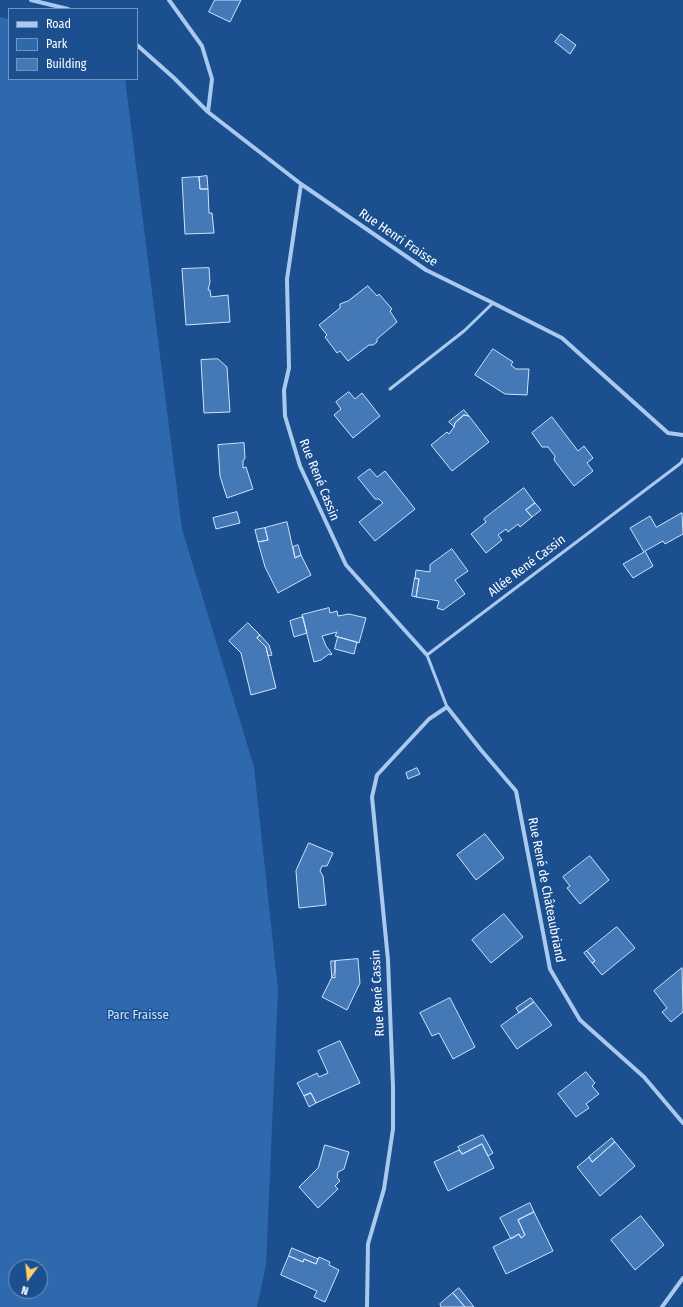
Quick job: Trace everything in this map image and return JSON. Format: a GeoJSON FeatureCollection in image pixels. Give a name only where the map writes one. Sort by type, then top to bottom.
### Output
{"type":"FeatureCollection","features":[{"type":"Feature","properties":{"kind":"street"},"geometry":{"type":"LineString","coordinates":[[32,0],[64,8]]}},
{"type":"Feature","properties":{"kind":"street"},"geometry":{"type":"LineString","coordinates":[[171,1],[202,46],[212,79],[208,112]]}},
{"type":"Feature","properties":{"kind":"street","name":"Rue Henri Fraisse"},"geometry":{"type":"LineString","coordinates":[[138,46],[174,78],[208,112],[301,184],[426,270],[562,338],[668,433],[683,435]]}},
{"type":"Feature","properties":{"kind":"street","name":"Rue René Cassin"},"geometry":{"type":"LineString","coordinates":[[301,184],[287,279],[289,368],[284,390],[285,416],[300,466],[346,565],[427,654]]}},
{"type":"Feature","properties":{"kind":"street","name":"Rue René Cassin"},"geometry":{"type":"LineString","coordinates":[[367,1307],[368,1244],[384,1189],[393,1129],[393,1087],[388,960],[372,797],[377,775],[429,719],[447,707]]}},
{"type":"Feature","properties":{"kind":"street","name":"Rue René de Châteaubriand"},"geometry":{"type":"LineString","coordinates":[[447,707],[516,791],[550,969],[580,1020],[644,1077],[683,1123]]}},
{"type":"Feature","properties":{"kind":"street"},"geometry":{"type":"LineString","coordinates":[[662,1307],[683,1278]]}},
{"type":"Feature","properties":{"kind":"lane"},"geometry":{"type":"LineString","coordinates":[[390,389],[464,330],[494,303]]}},
{"type":"Feature","properties":{"kind":"lane","name":"Allée René Cassin"},"geometry":{"type":"LineString","coordinates":[[427,654],[681,463],[683,459]]}},
{"type":"Feature","properties":{"kind":"lane"},"geometry":{"type":"LineString","coordinates":[[427,654],[447,707]]}},
{"type":"Feature","properties":{"kind":"green space","name":"Parc Fraisse"},"geometry":{"type":"Polygon","coordinates":[[[0,17],[8,19],[8,80],[125,80],[182,529],[254,767],[278,990],[266,1265],[257,1307],[0,1307],[0,17]]]}},
{"type":"Feature","properties":{"kind":"building"},"geometry":{"type":"Polygon","coordinates":[[[215,0],[241,0],[230,22],[209,12],[215,0]]]}},
{"type":"Feature","properties":{"kind":"building"},"geometry":{"type":"Polygon","coordinates":[[[561,34],[576,45],[570,54],[555,42],[561,34]]]}},
{"type":"Feature","properties":{"kind":"building"},"geometry":{"type":"Polygon","coordinates":[[[207,176],[208,189],[200,189],[199,177],[207,176]]]}},
{"type":"Feature","properties":{"kind":"building"},"geometry":{"type":"Polygon","coordinates":[[[199,177],[200,189],[208,189],[209,213],[212,213],[214,233],[185,234],[182,178],[199,177]]]}},
{"type":"Feature","properties":{"kind":"building"},"geometry":{"type":"Polygon","coordinates":[[[209,268],[210,282],[208,290],[210,290],[211,297],[228,295],[230,322],[186,325],[182,269],[209,268]]]}},
{"type":"Feature","properties":{"kind":"building"},"geometry":{"type":"Polygon","coordinates":[[[368,286],[377,296],[379,294],[392,309],[390,311],[397,322],[377,339],[377,342],[373,345],[369,345],[348,361],[340,351],[337,353],[325,337],[327,335],[319,325],[340,308],[340,304],[348,301],[368,286]]]}},
{"type":"Feature","properties":{"kind":"building"},"geometry":{"type":"Polygon","coordinates":[[[493,349],[513,362],[511,365],[516,369],[529,369],[527,395],[505,394],[475,375],[493,349]]]}},
{"type":"Feature","properties":{"kind":"building"},"geometry":{"type":"Polygon","coordinates":[[[218,359],[227,367],[230,412],[204,413],[201,360],[218,359]]]}},
{"type":"Feature","properties":{"kind":"building"},"geometry":{"type":"Polygon","coordinates":[[[349,392],[355,399],[362,393],[380,416],[353,438],[334,415],[341,409],[336,402],[349,392]]]}},
{"type":"Feature","properties":{"kind":"building"},"geometry":{"type":"Polygon","coordinates":[[[464,410],[469,416],[464,415],[455,423],[454,427],[449,422],[464,410]]]}},
{"type":"Feature","properties":{"kind":"building"},"geometry":{"type":"Polygon","coordinates":[[[464,415],[469,416],[489,442],[452,471],[431,445],[447,432],[449,434],[455,423],[464,415]]]}},
{"type":"Feature","properties":{"kind":"building"},"geometry":{"type":"Polygon","coordinates":[[[552,417],[578,451],[584,446],[593,458],[587,463],[593,471],[574,486],[554,460],[555,456],[548,447],[542,447],[532,433],[552,417]]]}},
{"type":"Feature","properties":{"kind":"building"},"geometry":{"type":"Polygon","coordinates":[[[244,443],[245,458],[243,461],[243,468],[246,467],[253,489],[227,498],[220,476],[218,445],[244,443]]]}},
{"type":"Feature","properties":{"kind":"building"},"geometry":{"type":"Polygon","coordinates":[[[370,469],[377,477],[385,471],[415,509],[375,541],[359,522],[383,503],[379,499],[375,499],[358,478],[370,469]]]}},
{"type":"Feature","properties":{"kind":"building"},"geometry":{"type":"Polygon","coordinates":[[[524,488],[535,503],[526,510],[532,517],[520,527],[518,524],[508,532],[506,529],[498,535],[502,540],[486,553],[471,534],[486,522],[484,519],[524,488]]]}},
{"type":"Feature","properties":{"kind":"building"},"geometry":{"type":"Polygon","coordinates":[[[535,503],[541,510],[532,517],[526,510],[535,503]]]}},
{"type":"Feature","properties":{"kind":"building"},"geometry":{"type":"Polygon","coordinates":[[[237,512],[240,523],[216,529],[213,518],[237,512]]]}},
{"type":"Feature","properties":{"kind":"building"},"geometry":{"type":"Polygon","coordinates":[[[682,513],[683,534],[665,544],[663,541],[645,551],[653,566],[633,578],[623,564],[644,552],[630,528],[650,516],[656,527],[682,513]]]}},
{"type":"Feature","properties":{"kind":"building"},"geometry":{"type":"Polygon","coordinates":[[[287,522],[295,558],[301,555],[311,575],[278,593],[265,567],[258,542],[268,540],[265,528],[287,522]]]}},
{"type":"Feature","properties":{"kind":"building"},"geometry":{"type":"Polygon","coordinates":[[[265,528],[268,540],[258,542],[255,530],[265,528]]]}},
{"type":"Feature","properties":{"kind":"building"},"geometry":{"type":"Polygon","coordinates":[[[298,545],[301,555],[295,558],[293,547],[298,545]]]}},
{"type":"Feature","properties":{"kind":"building"},"geometry":{"type":"Polygon","coordinates":[[[452,549],[468,571],[455,580],[465,594],[443,610],[437,608],[439,601],[416,597],[419,579],[415,578],[416,570],[430,572],[430,565],[452,549]]]}},
{"type":"Feature","properties":{"kind":"building"},"geometry":{"type":"Polygon","coordinates":[[[415,578],[419,579],[416,597],[412,596],[415,578]]]}},
{"type":"Feature","properties":{"kind":"building"},"geometry":{"type":"Polygon","coordinates":[[[329,608],[330,613],[337,611],[338,616],[349,614],[366,618],[359,643],[335,636],[337,632],[322,636],[326,646],[332,654],[329,654],[321,660],[314,662],[302,615],[329,608]]]}},
{"type":"Feature","properties":{"kind":"building"},"geometry":{"type":"Polygon","coordinates":[[[303,617],[307,633],[294,637],[290,621],[303,617]]]}},
{"type":"Feature","properties":{"kind":"building"},"geometry":{"type":"Polygon","coordinates":[[[248,623],[260,635],[257,638],[266,647],[276,688],[251,695],[241,653],[229,641],[248,623]]]}},
{"type":"Feature","properties":{"kind":"building"},"geometry":{"type":"Polygon","coordinates":[[[260,635],[269,645],[272,655],[268,656],[266,647],[257,638],[260,635]]]}},
{"type":"Feature","properties":{"kind":"building"},"geometry":{"type":"Polygon","coordinates":[[[338,637],[357,642],[354,654],[335,649],[338,637]]]}},
{"type":"Feature","properties":{"kind":"building"},"geometry":{"type":"Polygon","coordinates":[[[417,768],[420,774],[408,779],[406,773],[417,768]]]}},
{"type":"Feature","properties":{"kind":"building"},"geometry":{"type":"Polygon","coordinates":[[[485,834],[504,858],[476,880],[457,855],[485,834]]]}},
{"type":"Feature","properties":{"kind":"building"},"geometry":{"type":"Polygon","coordinates":[[[309,843],[333,853],[327,866],[322,866],[320,871],[323,876],[326,905],[299,908],[296,871],[309,843]]]}},
{"type":"Feature","properties":{"kind":"building"},"geometry":{"type":"Polygon","coordinates":[[[590,856],[609,880],[580,904],[567,888],[570,886],[563,877],[590,856]]]}},
{"type":"Feature","properties":{"kind":"building"},"geometry":{"type":"Polygon","coordinates":[[[504,914],[523,937],[491,963],[472,940],[504,914]]]}},
{"type":"Feature","properties":{"kind":"building"},"geometry":{"type":"Polygon","coordinates":[[[617,927],[635,948],[602,975],[592,963],[595,961],[587,951],[617,927]]]}},
{"type":"Feature","properties":{"kind":"building"},"geometry":{"type":"Polygon","coordinates":[[[587,951],[595,961],[592,963],[584,953],[587,951]]]}},
{"type":"Feature","properties":{"kind":"building"},"geometry":{"type":"Polygon","coordinates":[[[358,959],[360,983],[347,1010],[322,997],[332,977],[335,978],[335,961],[358,959]]]}},
{"type":"Feature","properties":{"kind":"building"},"geometry":{"type":"Polygon","coordinates":[[[331,961],[335,961],[335,972],[332,977],[331,961]]]}},
{"type":"Feature","properties":{"kind":"building"},"geometry":{"type":"Polygon","coordinates":[[[682,968],[683,1012],[671,1022],[662,1012],[667,1008],[654,991],[682,968]]]}},
{"type":"Feature","properties":{"kind":"building"},"geometry":{"type":"Polygon","coordinates":[[[450,998],[475,1047],[453,1059],[439,1033],[432,1036],[420,1013],[450,998]]]}},
{"type":"Feature","properties":{"kind":"building"},"geometry":{"type":"Polygon","coordinates":[[[531,998],[534,1002],[519,1013],[516,1008],[531,998]]]}},
{"type":"Feature","properties":{"kind":"building"},"geometry":{"type":"Polygon","coordinates":[[[534,1002],[552,1025],[517,1049],[501,1026],[534,1002]]]}},
{"type":"Feature","properties":{"kind":"building"},"geometry":{"type":"Polygon","coordinates":[[[340,1041],[360,1083],[316,1103],[311,1093],[304,1096],[297,1083],[317,1073],[319,1077],[328,1073],[318,1051],[340,1041]]]}},
{"type":"Feature","properties":{"kind":"building"},"geometry":{"type":"Polygon","coordinates":[[[586,1072],[595,1083],[592,1086],[599,1094],[586,1104],[589,1108],[576,1117],[558,1094],[586,1072]]]}},
{"type":"Feature","properties":{"kind":"building"},"geometry":{"type":"Polygon","coordinates":[[[311,1093],[316,1103],[309,1107],[304,1096],[311,1093]]]}},
{"type":"Feature","properties":{"kind":"building"},"geometry":{"type":"Polygon","coordinates":[[[483,1135],[493,1153],[488,1156],[482,1144],[462,1154],[458,1147],[483,1135]]]}},
{"type":"Feature","properties":{"kind":"building"},"geometry":{"type":"Polygon","coordinates":[[[612,1138],[615,1142],[592,1162],[589,1157],[612,1138]]]}},
{"type":"Feature","properties":{"kind":"building"},"geometry":{"type":"Polygon","coordinates":[[[615,1142],[635,1166],[600,1196],[577,1167],[589,1157],[592,1162],[615,1142]]]}},
{"type":"Feature","properties":{"kind":"building"},"geometry":{"type":"Polygon","coordinates":[[[482,1144],[494,1168],[448,1191],[434,1162],[459,1150],[462,1154],[482,1144]]]}},
{"type":"Feature","properties":{"kind":"building"},"geometry":{"type":"Polygon","coordinates":[[[325,1145],[349,1152],[344,1169],[338,1172],[337,1177],[340,1181],[335,1186],[338,1189],[318,1208],[299,1187],[318,1168],[325,1145]]]}},
{"type":"Feature","properties":{"kind":"building"},"geometry":{"type":"Polygon","coordinates":[[[530,1203],[534,1212],[518,1220],[525,1235],[521,1238],[519,1234],[511,1239],[500,1218],[530,1203]]]}},
{"type":"Feature","properties":{"kind":"building"},"geometry":{"type":"Polygon","coordinates":[[[534,1212],[553,1251],[506,1274],[493,1247],[519,1234],[521,1238],[525,1235],[518,1220],[534,1212]]]}},
{"type":"Feature","properties":{"kind":"building"},"geometry":{"type":"Polygon","coordinates":[[[641,1216],[664,1245],[635,1270],[611,1240],[641,1216]]]}},
{"type":"Feature","properties":{"kind":"building"},"geometry":{"type":"Polygon","coordinates":[[[292,1248],[318,1259],[316,1264],[304,1259],[303,1262],[289,1256],[292,1248]]]}},
{"type":"Feature","properties":{"kind":"building"},"geometry":{"type":"Polygon","coordinates":[[[289,1256],[303,1262],[304,1259],[316,1264],[319,1257],[330,1262],[329,1265],[339,1270],[325,1302],[314,1297],[317,1291],[281,1275],[289,1256]]]}},
{"type":"Feature","properties":{"kind":"building"},"geometry":{"type":"Polygon","coordinates":[[[459,1288],[474,1307],[465,1307],[453,1293],[459,1288]]]}},
{"type":"Feature","properties":{"kind":"building"},"geometry":{"type":"Polygon","coordinates":[[[453,1293],[465,1307],[441,1307],[440,1304],[453,1293]]]}}]}
